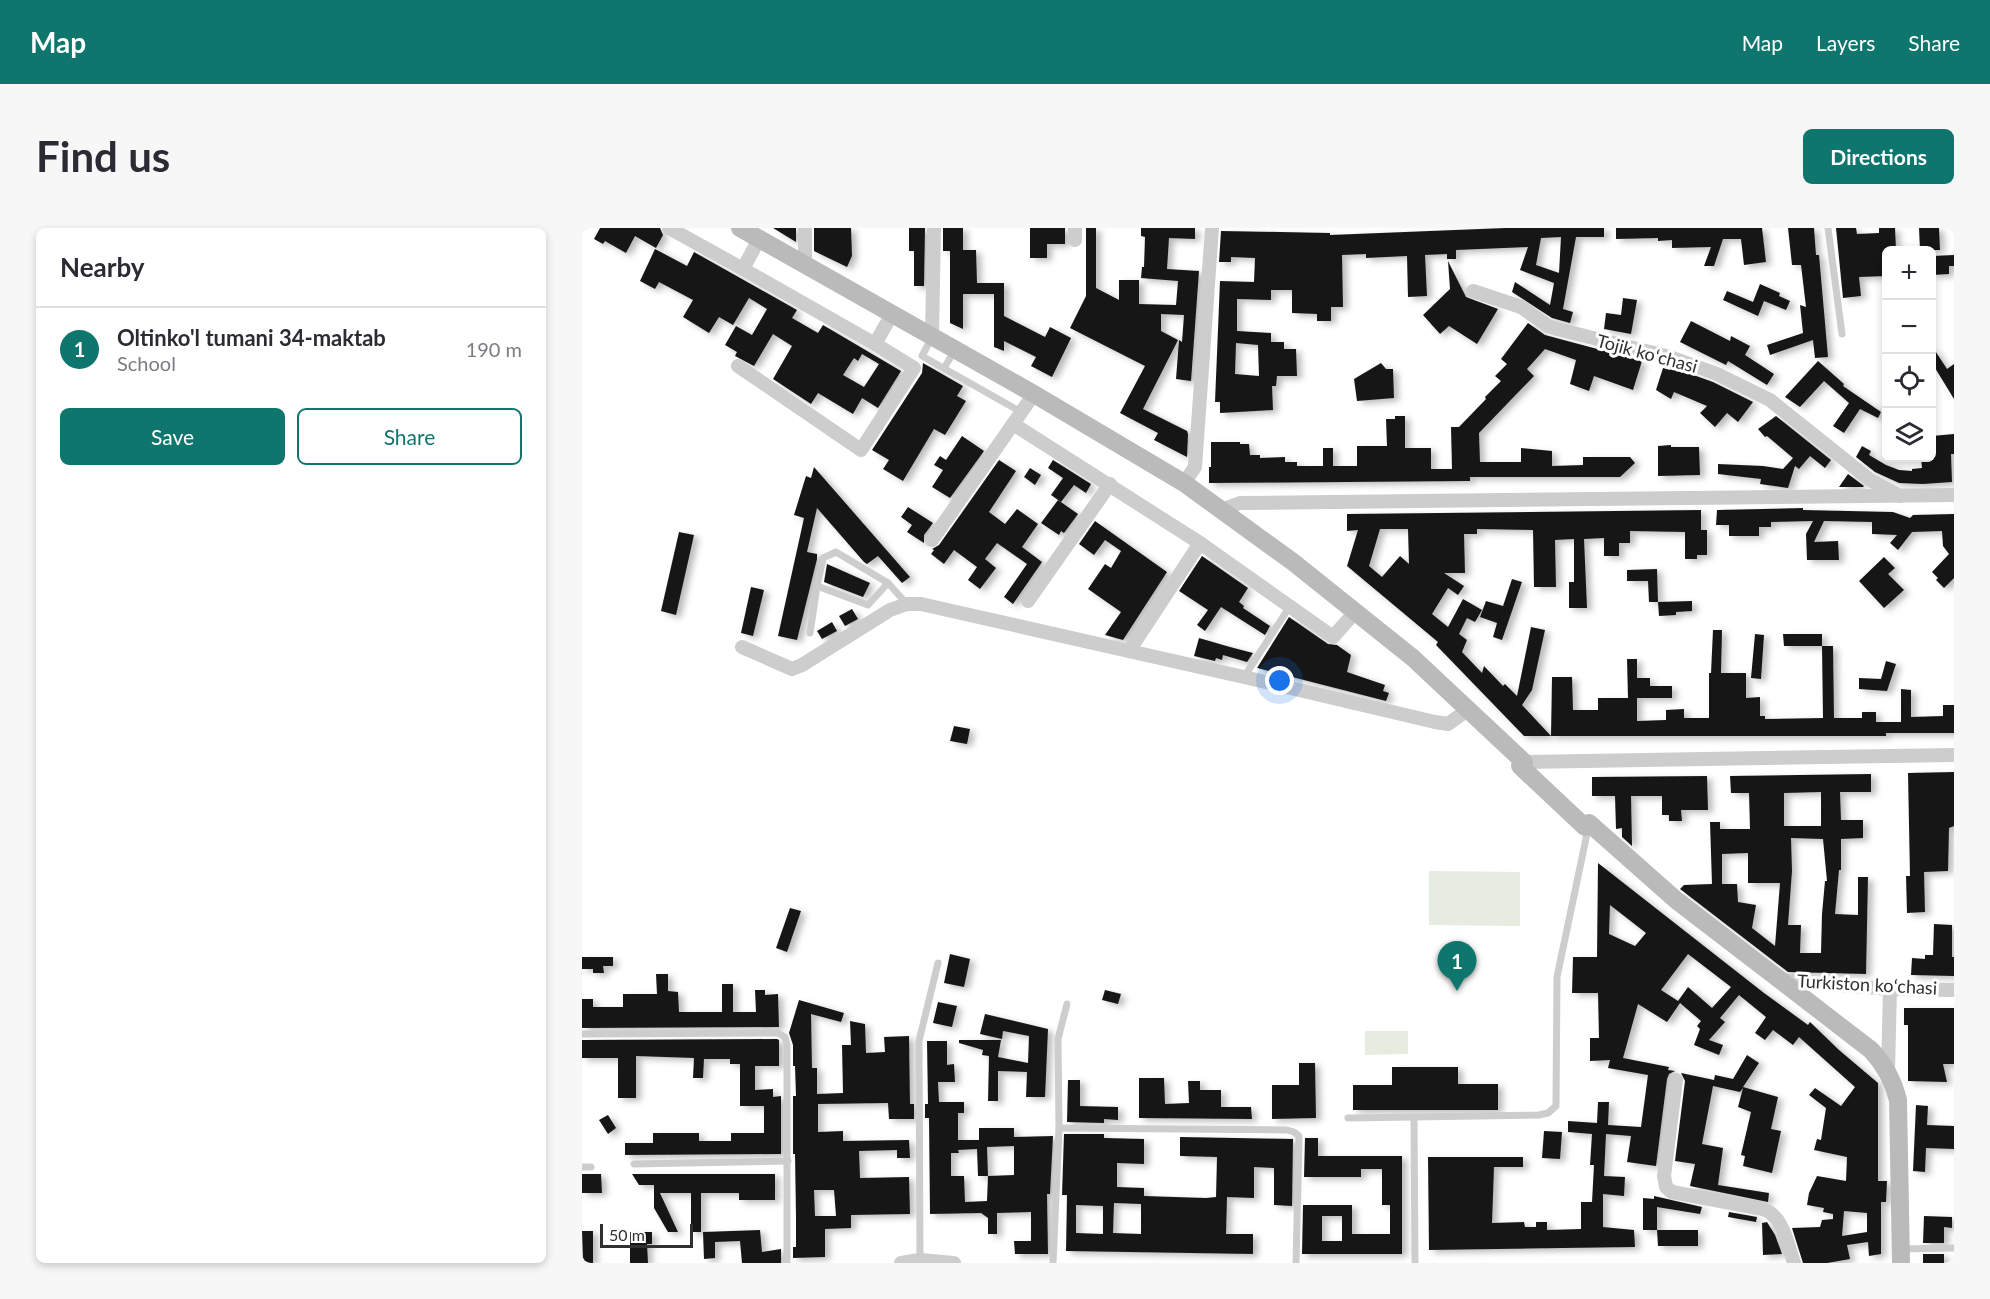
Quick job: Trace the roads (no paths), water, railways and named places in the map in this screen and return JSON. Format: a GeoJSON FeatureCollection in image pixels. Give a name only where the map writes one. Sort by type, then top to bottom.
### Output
{"type":"FeatureCollection","features":[{"type":"Feature","properties":{"kind":"street"},"geometry":{"type":"LineString","coordinates":[[669,228],[743,268],[914,368],[861,450],[738,366]]}},
{"type":"Feature","properties":{"kind":"street"},"geometry":{"type":"LineString","coordinates":[[740,228],[1034,394],[1184,483],[1356,611],[1413,658],[1524,762],[1954,755]]}},
{"type":"Feature","properties":{"kind":"street"},"geometry":{"type":"LineString","coordinates":[[805,228],[805,265]]}},
{"type":"Feature","properties":{"kind":"street"},"geometry":{"type":"LineString","coordinates":[[932,337],[934,228]]}},
{"type":"Feature","properties":{"kind":"street"},"geometry":{"type":"LineString","coordinates":[[1184,483],[1195,467],[1212,228]]}},
{"type":"Feature","properties":{"kind":"street"},"geometry":{"type":"LineString","coordinates":[[743,268],[759,239]]}},
{"type":"Feature","properties":{"kind":"street","name":"Tojik koʻchasi"},"geometry":{"type":"LineString","coordinates":[[1473,291],[1521,307],[1548,326],[1670,357],[1717,374],[1770,400],[1870,480],[1902,497]]}},
{"type":"Feature","properties":{"kind":"street"},"geometry":{"type":"LineString","coordinates":[[875,344],[892,314]]}},
{"type":"Feature","properties":{"kind":"street"},"geometry":{"type":"LineString","coordinates":[[932,540],[1034,394]]}},
{"type":"Feature","properties":{"kind":"street"},"geometry":{"type":"LineString","coordinates":[[1017,418],[1110,484],[1200,543],[1333,638],[1356,611]]}},
{"type":"Feature","properties":{"kind":"street"},"geometry":{"type":"LineString","coordinates":[[1028,601],[1110,484]]}},
{"type":"Feature","properties":{"kind":"street"},"geometry":{"type":"LineString","coordinates":[[1221,510],[1239,503],[1954,495]]}},
{"type":"Feature","properties":{"kind":"street"},"geometry":{"type":"LineString","coordinates":[[1129,651],[1200,543]]}},
{"type":"Feature","properties":{"kind":"street"},"geometry":{"type":"LineString","coordinates":[[742,647],[792,669],[890,610],[907,604],[921,604],[1441,723],[1448,724],[1469,709]]}},
{"type":"Feature","properties":{"kind":"street"},"geometry":{"type":"LineString","coordinates":[[1524,762],[1520,766],[1585,827],[1589,824],[1676,900],[1871,1050],[1888,1071],[1898,1100],[1901,1256]]}},
{"type":"Feature","properties":{"kind":"street","name":"Turkiston koʻchasi"},"geometry":{"type":"LineString","coordinates":[[1780,980],[1890,989],[1954,990]]}},
{"type":"Feature","properties":{"kind":"street"},"geometry":{"type":"LineString","coordinates":[[1888,1071],[1890,989]]}},
{"type":"Feature","properties":{"kind":"street"},"geometry":{"type":"LineString","coordinates":[[1676,1080],[1664,1176],[1666,1187],[1672,1192],[1763,1209],[1773,1213],[1781,1224],[1794,1263]]}},
{"type":"Feature","properties":{"kind":"street"},"geometry":{"type":"LineString","coordinates":[[901,1263],[920,1260],[954,1263]]}},
{"type":"Feature","properties":{"kind":"lane"},"geometry":{"type":"LineString","coordinates":[[1828,228],[1842,334]]}},
{"type":"Feature","properties":{"kind":"lane"},"geometry":{"type":"LineString","coordinates":[[914,368],[932,337]]}},
{"type":"Feature","properties":{"kind":"lane"},"geometry":{"type":"LineString","coordinates":[[944,368],[955,350]]}},
{"type":"Feature","properties":{"kind":"lane"},"geometry":{"type":"LineString","coordinates":[[922,356],[944,368],[1017,418]]}},
{"type":"Feature","properties":{"kind":"lane"},"geometry":{"type":"LineString","coordinates":[[810,633],[823,558],[836,552],[888,583],[907,604]]}},
{"type":"Feature","properties":{"kind":"lane"},"geometry":{"type":"LineString","coordinates":[[817,586],[868,605],[888,583]]}},
{"type":"Feature","properties":{"kind":"lane"},"geometry":{"type":"LineString","coordinates":[[1244,677],[1290,606]]}},
{"type":"Feature","properties":{"kind":"lane"},"geometry":{"type":"LineString","coordinates":[[1348,1118],[1539,1115],[1548,1113],[1556,1106],[1557,977],[1589,824]]}},
{"type":"Feature","properties":{"kind":"lane"},"geometry":{"type":"LineString","coordinates":[[920,1260],[919,1041],[938,963]]}},
{"type":"Feature","properties":{"kind":"lane"},"geometry":{"type":"LineString","coordinates":[[1053,1263],[1059,1128],[1058,1039],[1067,1004]]}},
{"type":"Feature","properties":{"kind":"lane"},"geometry":{"type":"LineString","coordinates":[[582,1034],[778,1033],[785,1037],[787,1045],[787,1263]]}},
{"type":"Feature","properties":{"kind":"lane"},"geometry":{"type":"LineString","coordinates":[[1414,1117],[1415,1263]]}},
{"type":"Feature","properties":{"kind":"lane"},"geometry":{"type":"LineString","coordinates":[[1059,1128],[1287,1130],[1294,1132],[1299,1136],[1296,1263]]}},
{"type":"Feature","properties":{"kind":"lane"},"geometry":{"type":"LineString","coordinates":[[634,1164],[788,1161]]}},
{"type":"Feature","properties":{"kind":"lane"},"geometry":{"type":"LineString","coordinates":[[582,1167],[591,1167]]}},
{"type":"Feature","properties":{"kind":"lane"},"geometry":{"type":"LineString","coordinates":[[1901,1256],[1954,1248]]}},
{"type":"Feature","properties":{"kind":"place","name":"Oltinko'l tumani 34-maktab"},"geometry":{"type":"Point","coordinates":[1457,991]}}]}
